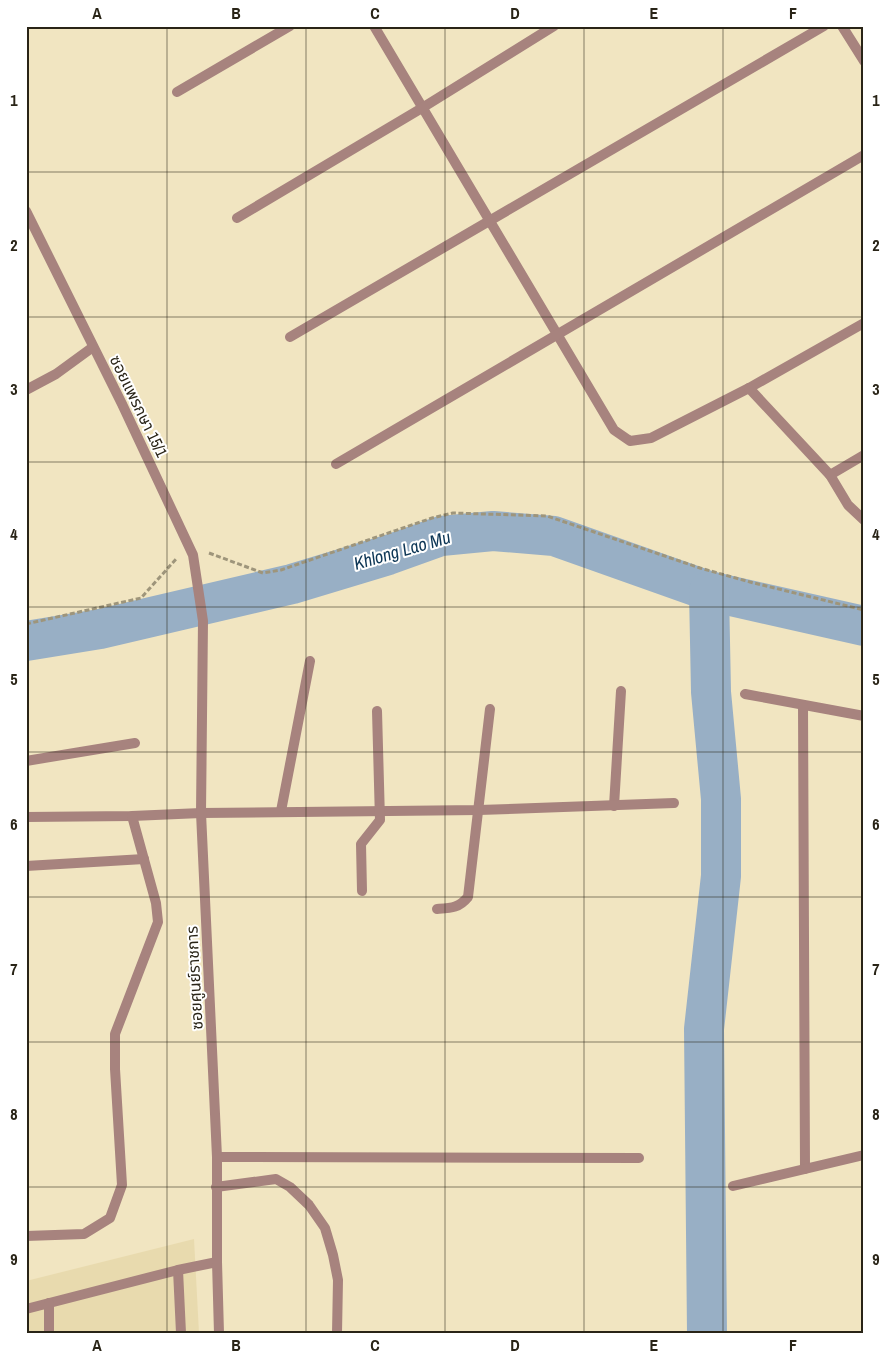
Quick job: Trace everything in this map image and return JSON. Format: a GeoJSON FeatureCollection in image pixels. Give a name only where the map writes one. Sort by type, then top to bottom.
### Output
{"type":"FeatureCollection","features":[{"type":"Feature","properties":{"kind":"street"},"geometry":{"type":"LineString","coordinates":[[177,92],[290,26]]}},
{"type":"Feature","properties":{"kind":"street"},"geometry":{"type":"LineString","coordinates":[[374,26],[614,430],[630,441],[652,438],[750,388],[864,323]]}},
{"type":"Feature","properties":{"kind":"street"},"geometry":{"type":"LineString","coordinates":[[237,218],[422,108],[554,26]]}},
{"type":"Feature","properties":{"kind":"street"},"geometry":{"type":"LineString","coordinates":[[290,338],[824,26]]}},
{"type":"Feature","properties":{"kind":"street"},"geometry":{"type":"LineString","coordinates":[[842,26],[864,61]]}},
{"type":"Feature","properties":{"kind":"street"},"geometry":{"type":"LineString","coordinates":[[336,464],[864,155]]}},
{"type":"Feature","properties":{"kind":"street","name":"ซอยแพรกษา 15/1"},"geometry":{"type":"LineString","coordinates":[[26,211],[122,404],[189,545],[193,555],[203,621]]}},
{"type":"Feature","properties":{"kind":"street"},"geometry":{"type":"LineString","coordinates":[[26,390],[56,374],[93,347]]}},
{"type":"Feature","properties":{"kind":"street"},"geometry":{"type":"LineString","coordinates":[[750,388],[830,475],[848,505],[864,520]]}},
{"type":"Feature","properties":{"kind":"street"},"geometry":{"type":"LineString","coordinates":[[830,475],[864,455]]}},
{"type":"Feature","properties":{"kind":"street","name":"ซอยศูนย์ราชการ"},"geometry":{"type":"LineString","coordinates":[[203,621],[202,812],[218,1157],[216,1188],[219,1333]]}},
{"type":"Feature","properties":{"kind":"street"},"geometry":{"type":"LineString","coordinates":[[281,811],[310,661]]}},
{"type":"Feature","properties":{"kind":"street"},"geometry":{"type":"LineString","coordinates":[[614,806],[621,691]]}},
{"type":"Feature","properties":{"kind":"street"},"geometry":{"type":"LineString","coordinates":[[745,694],[864,716]]}},
{"type":"Feature","properties":{"kind":"street"},"geometry":{"type":"LineString","coordinates":[[803,705],[805,1169]]}},
{"type":"Feature","properties":{"kind":"street"},"geometry":{"type":"LineString","coordinates":[[437,909],[454,908],[462,905],[468,897],[490,709]]}},
{"type":"Feature","properties":{"kind":"street"},"geometry":{"type":"LineString","coordinates":[[362,892],[361,844],[380,820],[377,711]]}},
{"type":"Feature","properties":{"kind":"street"},"geometry":{"type":"LineString","coordinates":[[26,761],[135,743]]}},
{"type":"Feature","properties":{"kind":"street"},"geometry":{"type":"LineString","coordinates":[[26,817],[132,816],[202,812],[479,810],[674,804]]}},
{"type":"Feature","properties":{"kind":"street"},"geometry":{"type":"LineString","coordinates":[[26,1236],[84,1234],[110,1218],[122,1185],[114,1034],[158,922],[156,903],[132,816]]}},
{"type":"Feature","properties":{"kind":"street"},"geometry":{"type":"LineString","coordinates":[[26,866],[144,859]]}},
{"type":"Feature","properties":{"kind":"street"},"geometry":{"type":"LineString","coordinates":[[733,1186],[864,1155]]}},
{"type":"Feature","properties":{"kind":"street"},"geometry":{"type":"LineString","coordinates":[[218,1157],[639,1158]]}},
{"type":"Feature","properties":{"kind":"street"},"geometry":{"type":"LineString","coordinates":[[216,1188],[276,1179],[290,1187],[309,1205],[325,1228],[333,1255],[338,1280],[338,1333]]}},
{"type":"Feature","properties":{"kind":"street"},"geometry":{"type":"LineString","coordinates":[[26,1308],[217,1262]]}},
{"type":"Feature","properties":{"kind":"street"},"geometry":{"type":"LineString","coordinates":[[178,1270],[181,1333]]}},
{"type":"Feature","properties":{"kind":"street"},"geometry":{"type":"LineString","coordinates":[[49,1303],[49,1333]]}},
{"type":"Feature","properties":{"kind":"path"},"geometry":{"type":"LineString","coordinates":[[26,624],[141,598],[189,545],[263,573],[281,570],[432,518],[453,513],[503,513],[546,516],[700,568],[864,610]]}},
{"type":"Feature","properties":{"kind":"shaded area"},"geometry":{"type":"Polygon","coordinates":[[[194,1239],[199,1333],[26,1333],[26,1281],[194,1239]]]}},
{"type":"Feature","properties":{"kind":"waterway","name":"Khlong Lao Mu"},"geometry":{"type":"LineString","coordinates":[[26,641],[100,629],[292,584],[388,555],[441,536],[493,531],[554,536],[709,591],[864,626]]}},
{"type":"Feature","properties":{"kind":"waterway"},"geometry":{"type":"LineString","coordinates":[[707,1333],[704,1029],[721,876],[721,799],[711,692],[709,591]]}}]}
